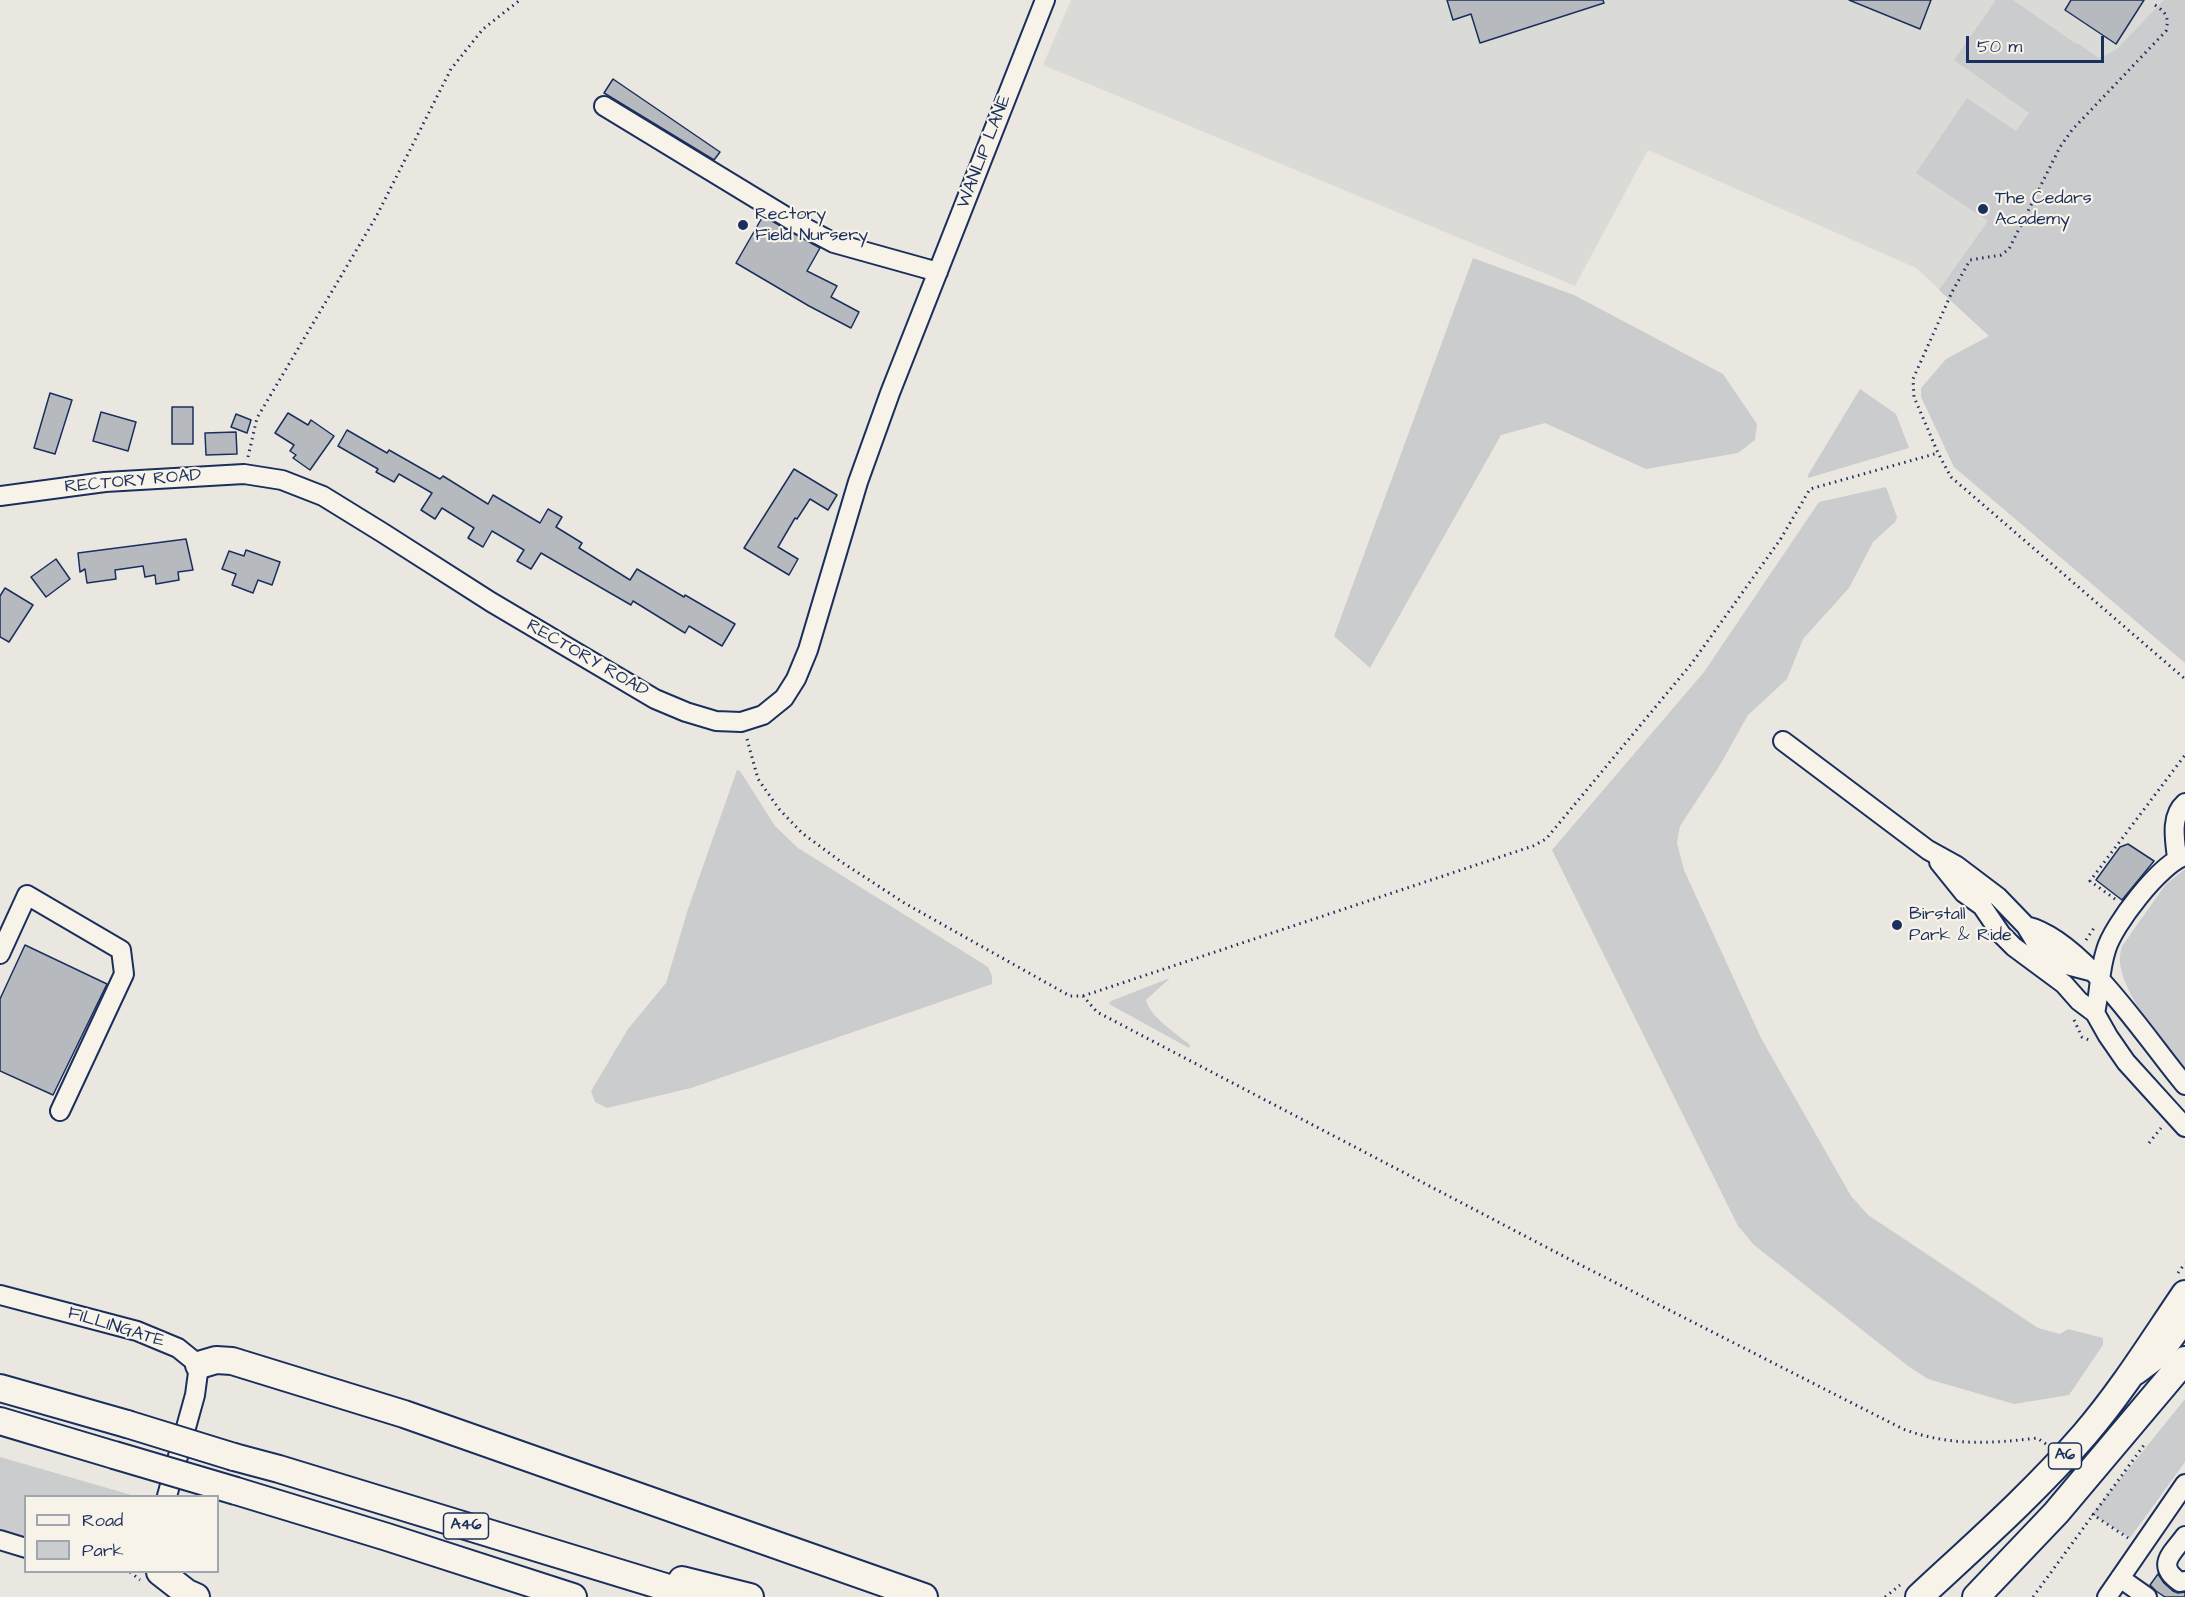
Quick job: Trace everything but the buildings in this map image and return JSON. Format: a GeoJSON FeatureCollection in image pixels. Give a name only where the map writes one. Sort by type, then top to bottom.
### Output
{"type":"FeatureCollection","features":[{"type":"Feature","properties":{"kind":"highway","name":"A6"},"geometry":{"type":"LineString","coordinates":[[1919,1597],[2024,1500],[2085,1434],[2185,1293]]}},
{"type":"Feature","properties":{"kind":"highway"},"geometry":{"type":"LineString","coordinates":[[198,1365],[216,1360],[232,1361],[404,1414],[924,1597]]}},
{"type":"Feature","properties":{"kind":"highway","name":"A6"},"geometry":{"type":"LineString","coordinates":[[1976,1597],[2056,1513],[2185,1360]]}},
{"type":"Feature","properties":{"kind":"highway","name":"A46"},"geometry":{"type":"LineString","coordinates":[[0,1388],[279,1469],[698,1597]]}},
{"type":"Feature","properties":{"kind":"highway","name":"A46"},"geometry":{"type":"LineString","coordinates":[[0,1421],[387,1537],[563,1595]]}},
{"type":"Feature","properties":{"kind":"highway"},"geometry":{"type":"LineString","coordinates":[[480,1530],[750,1597]]}},
{"type":"Feature","properties":{"kind":"highway"},"geometry":{"type":"LineString","coordinates":[[161,1573],[195,1597]]}},
{"type":"Feature","properties":{"kind":"street","name":"WANLIP LANE"},"geometry":{"type":"LineString","coordinates":[[925,303],[1045,0]]}},
{"type":"Feature","properties":{"kind":"street"},"geometry":{"type":"LineString","coordinates":[[604,106],[798,224],[834,243],[938,272]]}},
{"type":"Feature","properties":{"kind":"street","name":"RECTORY ROAD"},"geometry":{"type":"LineString","coordinates":[[0,496],[105,482],[244,474],[282,480],[323,496],[491,602],[655,699],[716,721],[741,722],[763,715],[784,698],[796,679],[808,650],[858,482],[925,303]]}},
{"type":"Feature","properties":{"kind":"street"},"geometry":{"type":"LineString","coordinates":[[1783,741],[1928,850],[1957,866],[1998,897],[2026,926],[2042,929],[2075,954],[2138,1025],[2185,1085]]}},
{"type":"Feature","properties":{"kind":"street"},"geometry":{"type":"LineString","coordinates":[[2095,1013],[2098,999],[2094,974],[2106,946],[2121,919],[2161,872],[2181,857],[2174,826],[2182,805],[2185,803]]}},
{"type":"Feature","properties":{"kind":"street"},"geometry":{"type":"LineString","coordinates":[[1928,850],[1964,892],[1982,906],[2001,934],[2014,947],[2064,984],[2079,1001],[2095,1013],[2126,1062],[2185,1127]]}},
{"type":"Feature","properties":{"kind":"street"},"geometry":{"type":"LineString","coordinates":[[0,954],[27,895],[121,950],[124,974],[60,1111]]}},
{"type":"Feature","properties":{"kind":"street","name":"FILLINGATE"},"geometry":{"type":"LineString","coordinates":[[0,1294],[137,1331],[178,1348],[198,1365]]}},
{"type":"Feature","properties":{"kind":"street"},"geometry":{"type":"LineString","coordinates":[[2121,1386],[2161,1357],[2185,1324]]}},
{"type":"Feature","properties":{"kind":"street"},"geometry":{"type":"LineString","coordinates":[[167,1495],[195,1395],[198,1365]]}},
{"type":"Feature","properties":{"kind":"street"},"geometry":{"type":"LineString","coordinates":[[2107,1597],[2185,1484]]}},
{"type":"Feature","properties":{"kind":"street"},"geometry":{"type":"LineString","coordinates":[[2185,1536],[2167,1561],[2166,1568],[2174,1578],[2185,1581]]}},
{"type":"Feature","properties":{"kind":"street"},"geometry":{"type":"LineString","coordinates":[[0,1540],[24,1547]]}},
{"type":"Feature","properties":{"kind":"street"},"geometry":{"type":"LineString","coordinates":[[2120,1578],[2147,1597]]}},
{"type":"Feature","properties":{"kind":"path"},"geometry":{"type":"LineString","coordinates":[[244,474],[257,418],[376,217],[451,69],[483,29],[520,0]]}},
{"type":"Feature","properties":{"kind":"path"},"geometry":{"type":"LineString","coordinates":[[2155,5],[2165,12],[2168,19],[2166,31],[2072,130],[2060,147],[2009,249],[2001,255],[1970,260],[1913,379],[1914,397],[1951,477],[2185,679]]}},
{"type":"Feature","properties":{"kind":"path"},"geometry":{"type":"LineString","coordinates":[[741,722],[758,779],[780,809],[802,833],[906,904],[1070,996],[1083,996],[1533,846],[1546,839],[1692,663],[1780,540],[1810,489],[1938,453]]}},
{"type":"Feature","properties":{"kind":"path"},"geometry":{"type":"LineString","coordinates":[[2116,899],[2090,881],[2185,755]]}},
{"type":"Feature","properties":{"kind":"path"},"geometry":{"type":"LineString","coordinates":[[1083,996],[1097,1012],[1567,1258],[1903,1429],[1946,1442],[2002,1443],[2037,1438],[2052,1449]]}},
{"type":"Feature","properties":{"kind":"path"},"geometry":{"type":"LineString","coordinates":[[2149,1143],[2163,1124]]}},
{"type":"Feature","properties":{"kind":"path"},"geometry":{"type":"LineString","coordinates":[[2033,1597],[2150,1438]]}},
{"type":"Feature","properties":{"kind":"path"},"geometry":{"type":"LineString","coordinates":[[2092,1514],[2141,1548]]}},
{"type":"Feature","properties":{"kind":"shaded area","name":"The Cedars Academy"},"geometry":{"type":"Polygon","coordinates":[[[1071,0],[2185,0],[2185,516],[1916,268],[1648,150],[1575,286],[1043,65],[1071,0]]]}},
{"type":"Feature","properties":{"kind":"green space"},"geometry":{"type":"Polygon","coordinates":[[[1996,0],[2013,0],[2099,58],[2116,50],[2164,0],[2185,0],[2185,663],[1954,467],[1921,397],[1921,388],[1946,359],[1989,336],[1939,290],[1988,221],[1916,173],[1967,98],[2016,131],[2029,113],[1954,60],[1996,0]]]}},
{"type":"Feature","properties":{"kind":"green space"},"geometry":{"type":"Polygon","coordinates":[[[1473,258],[1574,295],[1723,374],[1757,424],[1755,440],[1738,453],[1646,469],[1545,423],[1501,435],[1370,668],[1334,636],[1473,258]]]}},
{"type":"Feature","properties":{"kind":"green space"},"geometry":{"type":"Polygon","coordinates":[[[1860,389],[1896,414],[1909,448],[1808,478],[1808,475],[1860,389]]]}},
{"type":"Feature","properties":{"kind":"green space"},"geometry":{"type":"Polygon","coordinates":[[[1886,487],[1897,517],[1895,522],[1873,542],[1849,588],[1803,639],[1787,679],[1748,715],[1720,765],[1680,826],[1677,843],[1684,870],[1761,1038],[1851,1196],[1868,1215],[2038,1328],[2060,1334],[2068,1329],[2103,1338],[2103,1345],[2069,1395],[2014,1404],[1928,1379],[1908,1366],[1754,1245],[1738,1226],[1552,850],[1704,672],[1819,502],[1886,487]]]}},
{"type":"Feature","properties":{"kind":"green space"},"geometry":{"type":"Polygon","coordinates":[[[737,770],[740,771],[775,826],[798,848],[988,967],[992,976],[992,984],[691,1088],[607,1108],[595,1102],[591,1091],[628,1029],[666,983],[688,909],[737,770]]]}},
{"type":"Feature","properties":{"kind":"green space"},"geometry":{"type":"Polygon","coordinates":[[[2185,869],[2185,1071],[2157,1036],[2131,995],[2121,969],[2120,954],[2122,946],[2166,884],[2185,869]]]}},
{"type":"Feature","properties":{"kind":"green space"},"geometry":{"type":"Polygon","coordinates":[[[1170,978],[1146,1000],[1152,1012],[1190,1045],[1189,1048],[1109,1004],[1111,1001],[1170,978]]]}},
{"type":"Feature","properties":{"kind":"green space"},"geometry":{"type":"Polygon","coordinates":[[[2185,1399],[2185,1462],[2130,1538],[2092,1514],[2185,1399]]]}},
{"type":"Feature","properties":{"kind":"green space"},"geometry":{"type":"Polygon","coordinates":[[[0,1457],[132,1495],[24,1495],[24,1548],[0,1540],[0,1457]]]}},
{"type":"Feature","properties":{"kind":"place","name":"The Cedars Academy"},"geometry":{"type":"Point","coordinates":[1983,209]}},
{"type":"Feature","properties":{"kind":"place","name":"Rectory Field Nursery"},"geometry":{"type":"Point","coordinates":[743,225]}},
{"type":"Feature","properties":{"kind":"place","name":"Birstall Park & Ride"},"geometry":{"type":"Point","coordinates":[1897,925]}}]}
